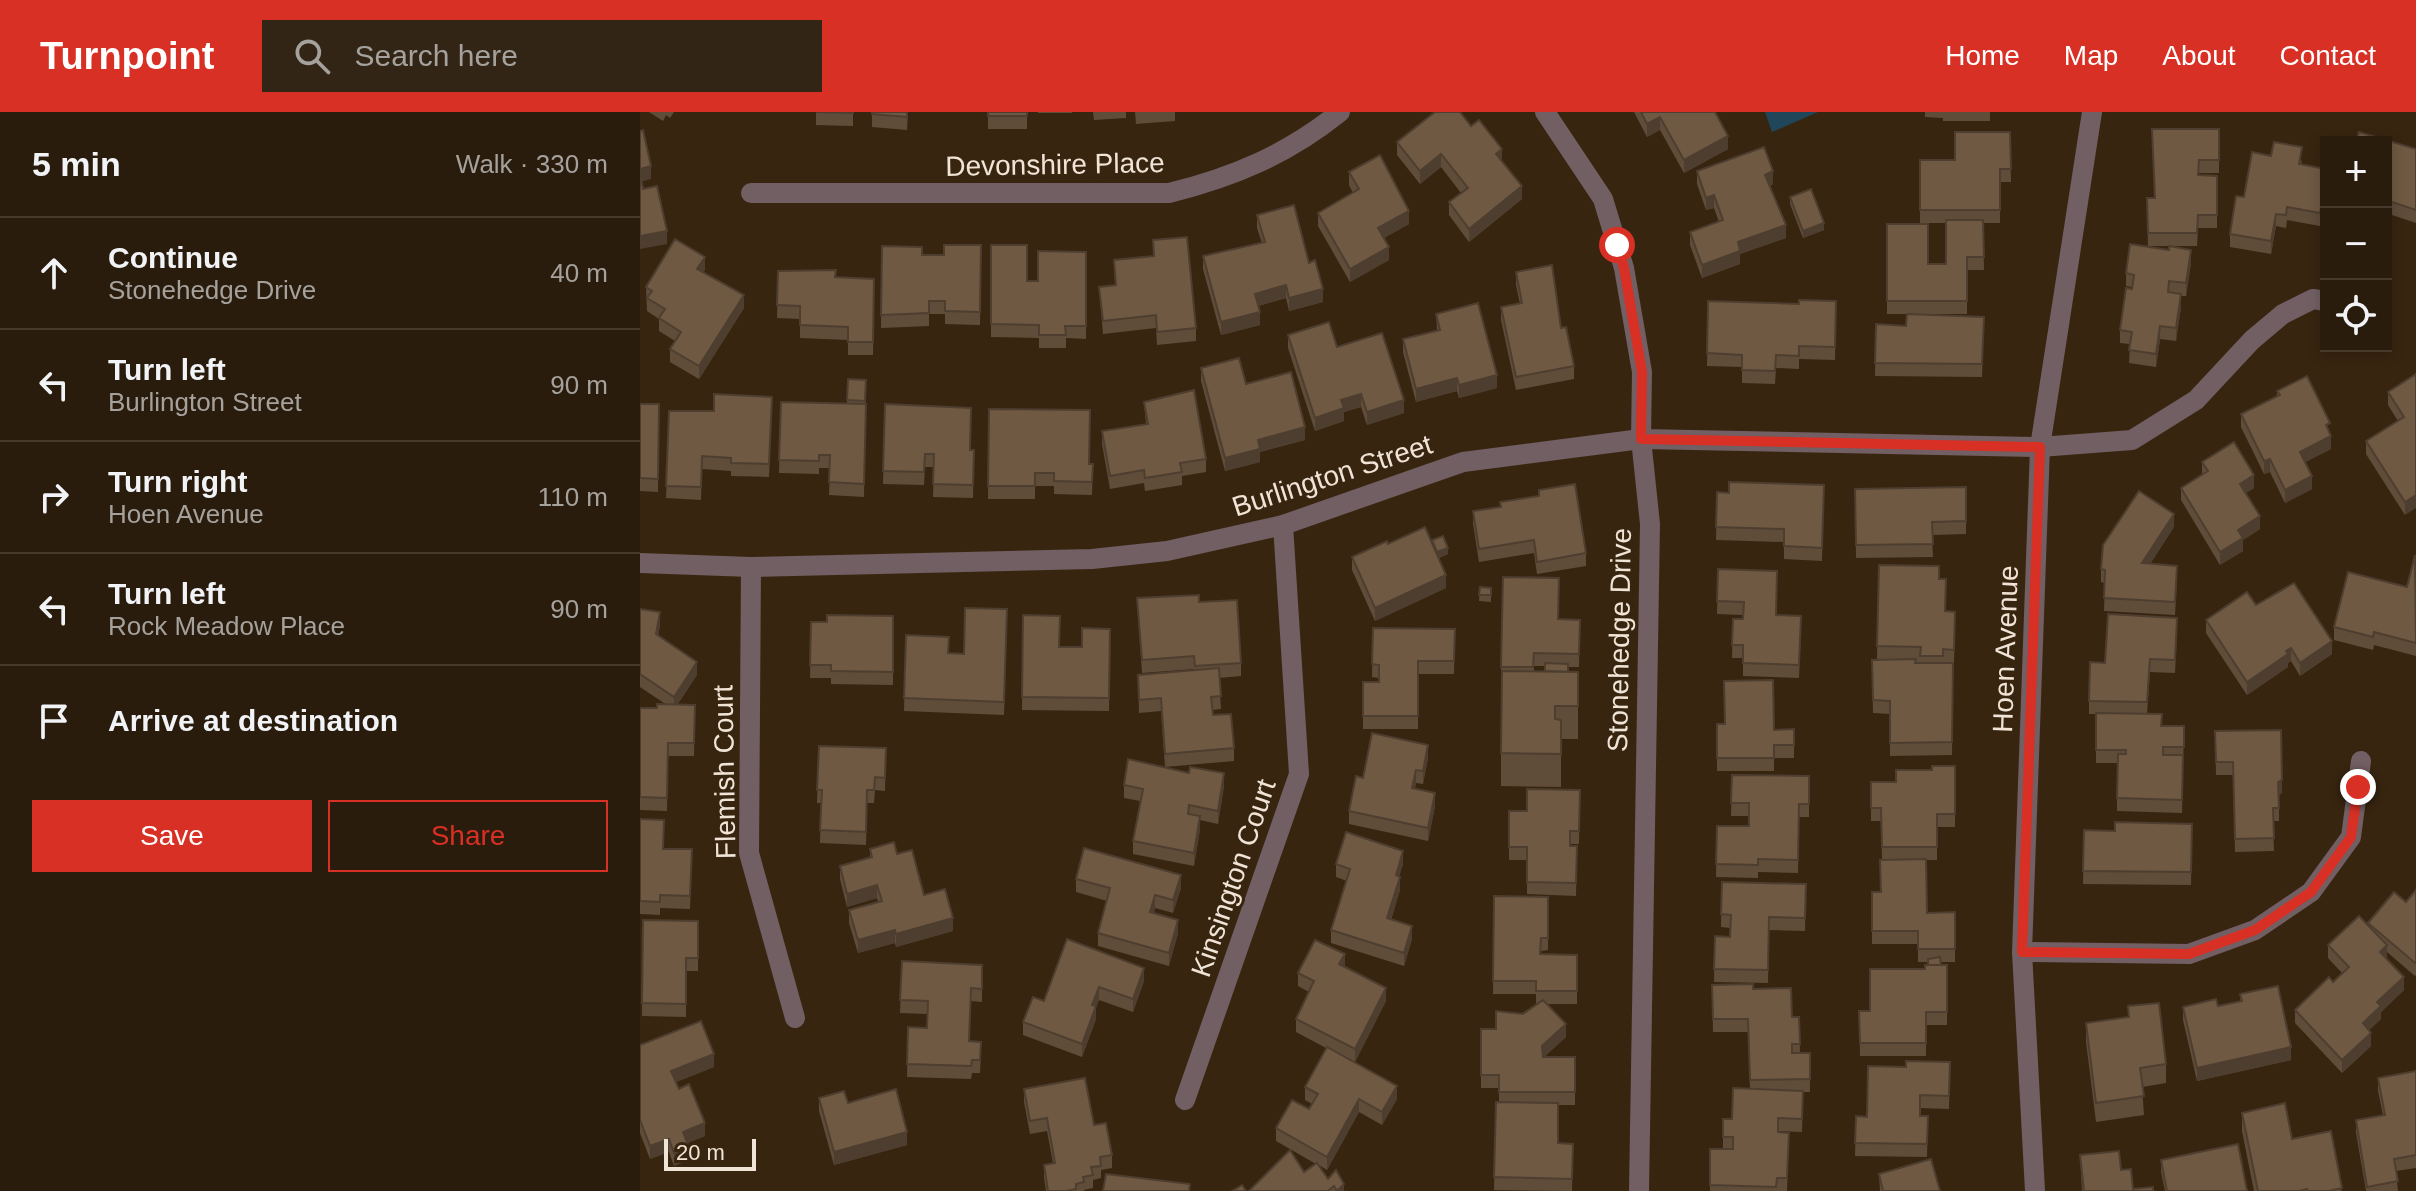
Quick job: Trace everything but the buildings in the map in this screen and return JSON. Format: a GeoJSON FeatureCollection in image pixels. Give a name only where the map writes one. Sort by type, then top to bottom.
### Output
{"type":"FeatureCollection","features":[{"type":"Feature","properties":{"kind":"street","name":"Devonshire Place"},"geometry":{"type":"LineString","coordinates":[[751,193],[1169,193],[1217,182],[1257,166],[1320,129],[1340,112]]}},
{"type":"Feature","properties":{"kind":"street","name":"Stonehedge Drive"},"geometry":{"type":"LineString","coordinates":[[1545,112],[1556,124],[1603,199],[1624,268],[1642,372],[1641,439],[1650,524],[1639,1191]]}},
{"type":"Feature","properties":{"kind":"street","name":"Hoen Avenue"},"geometry":{"type":"LineString","coordinates":[[2035,1191],[2022,952],[2040,447],[2092,112]]}},
{"type":"Feature","properties":{"kind":"street","name":"Burlington Street"},"geometry":{"type":"LineString","coordinates":[[640,563],[751,567],[1092,559],[1167,551],[1283,525],[1463,462],[1641,439],[2040,447],[2132,440],[2196,400],[2252,340],[2283,314],[2313,299],[2320,300]]}},
{"type":"Feature","properties":{"kind":"street","name":"Kinsington Court"},"geometry":{"type":"LineString","coordinates":[[1185,1100],[1299,774],[1283,525]]}},
{"type":"Feature","properties":{"kind":"street","name":"Flemish Court"},"geometry":{"type":"LineString","coordinates":[[751,567],[749,853],[795,1018]]}},
{"type":"Feature","properties":{"kind":"street"},"geometry":{"type":"LineString","coordinates":[[2022,952],[2189,954],[2255,930],[2311,892],[2351,837],[2361,761]]}},
{"type":"Feature","properties":{"kind":"water"},"geometry":{"type":"Polygon","coordinates":[[[1765,112],[1818,112],[1772,132],[1765,112]]]}},
{"type":"Feature","properties":{"kind":"route"},"geometry":{"type":"LineString","coordinates":[[1617,245],[1624,268],[1642,372],[1641,439],[2040,447],[2022,952],[2189,954],[2255,930],[2311,892],[2351,837],[2358,787]]}}]}
